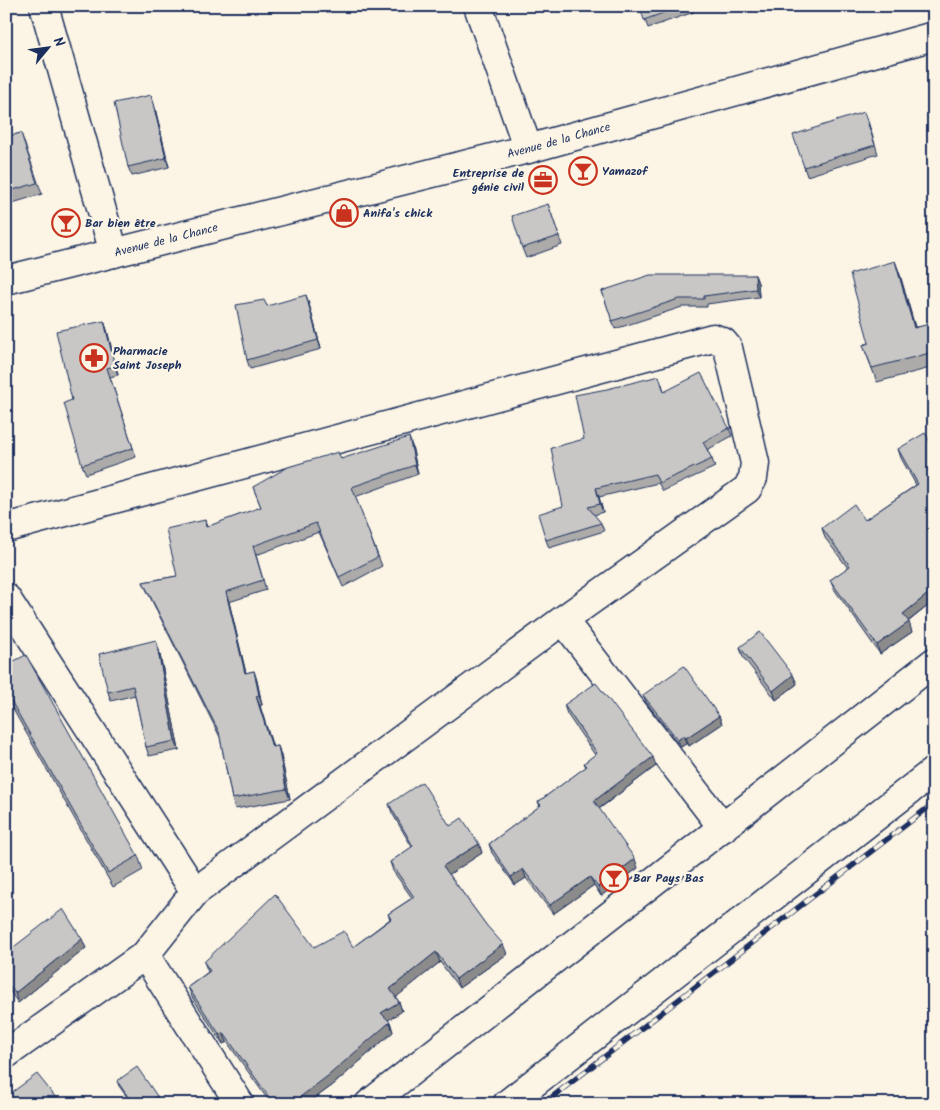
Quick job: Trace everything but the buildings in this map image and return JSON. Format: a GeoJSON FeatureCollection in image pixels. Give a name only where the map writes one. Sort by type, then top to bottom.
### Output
{"type":"FeatureCollection","features":[{"type":"Feature","properties":{"kind":"street"},"geometry":{"type":"LineString","coordinates":[[44,6],[114,254]]}},
{"type":"Feature","properties":{"kind":"street"},"geometry":{"type":"LineString","coordinates":[[478,6],[528,150]]}},
{"type":"Feature","properties":{"kind":"street","name":"Avenue de la Chance"},"geometry":{"type":"LineString","coordinates":[[6,280],[528,150],[934,36]]}},
{"type":"Feature","properties":{"kind":"street"},"geometry":{"type":"LineString","coordinates":[[6,528],[713,338],[723,342],[728,348],[755,462],[754,478],[747,488],[563,620],[195,892],[145,955],[6,1054]]}},
{"type":"Feature","properties":{"kind":"street"},"geometry":{"type":"LineString","coordinates":[[6,598],[195,892]]}},
{"type":"Feature","properties":{"kind":"street"},"geometry":{"type":"LineString","coordinates":[[563,620],[723,828]]}},
{"type":"Feature","properties":{"kind":"street"},"geometry":{"type":"LineString","coordinates":[[369,1104],[934,662]]}},
{"type":"Feature","properties":{"kind":"street"},"geometry":{"type":"LineString","coordinates":[[507,1104],[934,771]]}},
{"type":"Feature","properties":{"kind":"street"},"geometry":{"type":"LineString","coordinates":[[145,955],[240,1104]]}},
{"type":"Feature","properties":{"kind":"railway"},"geometry":{"type":"LineString","coordinates":[[543,1104],[934,803]]}},
{"type":"Feature","properties":{"kind":"place","name":"Yamazof"},"geometry":{"type":"Point","coordinates":[583,171]}},
{"type":"Feature","properties":{"kind":"place","name":"Entreprise de génie civil"},"geometry":{"type":"Point","coordinates":[543,180]}},
{"type":"Feature","properties":{"kind":"place","name":"Anifa's chick"},"geometry":{"type":"Point","coordinates":[344,213]}},
{"type":"Feature","properties":{"kind":"place","name":"Bar bien être"},"geometry":{"type":"Point","coordinates":[66,223]}},
{"type":"Feature","properties":{"kind":"place","name":"Pharmacie Saint Joseph"},"geometry":{"type":"Point","coordinates":[94,358]}},
{"type":"Feature","properties":{"kind":"place","name":"Bar Pays Bas"},"geometry":{"type":"Point","coordinates":[614,878]}}]}
